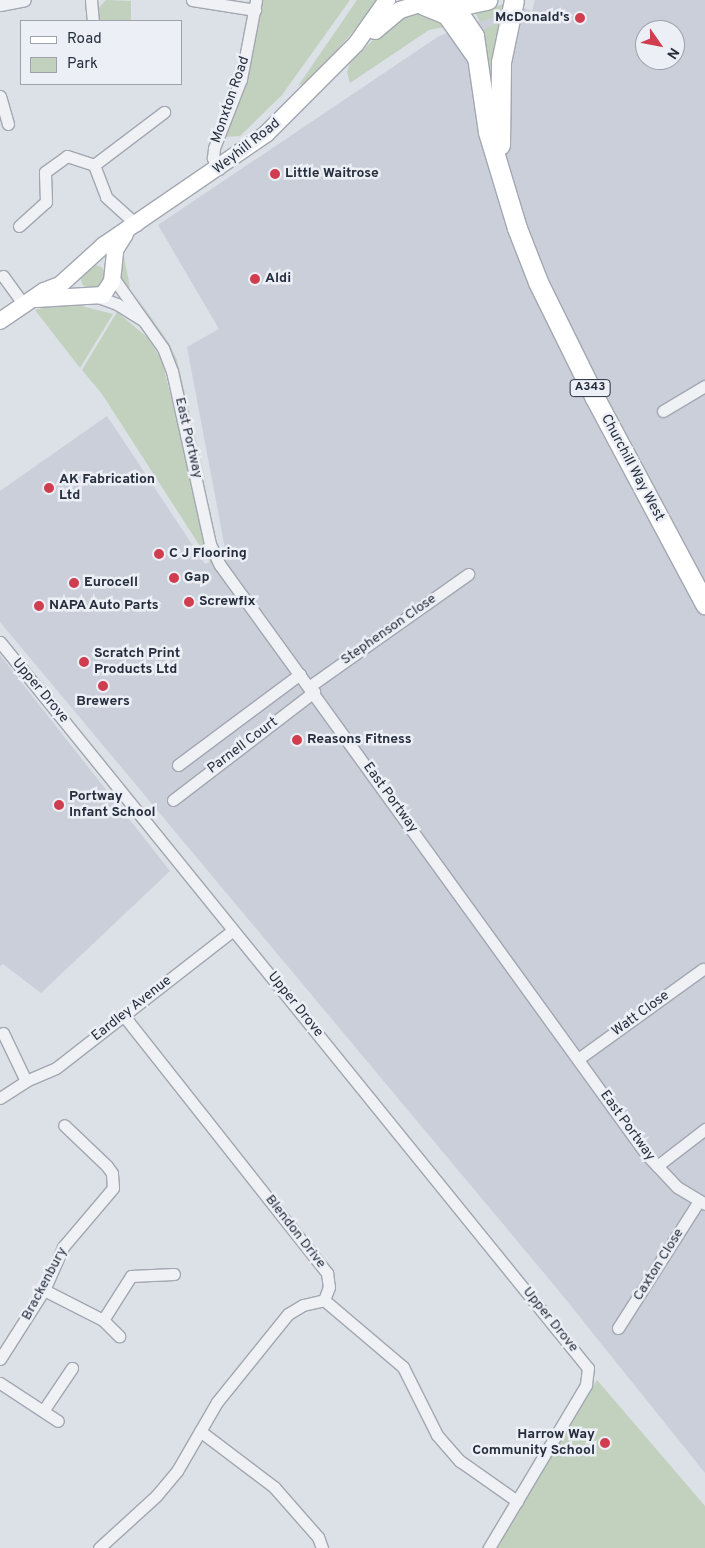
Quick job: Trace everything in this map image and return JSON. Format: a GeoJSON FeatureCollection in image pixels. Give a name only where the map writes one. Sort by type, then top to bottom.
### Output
{"type":"FeatureCollection","features":[{"type":"Feature","properties":{"kind":"main road","name":"Weyhill Road"},"geometry":{"type":"LineString","coordinates":[[0,321],[27,302],[60,285],[104,245],[131,230],[219,169],[273,128],[356,44],[388,0]]}},
{"type":"Feature","properties":{"kind":"main road"},"geometry":{"type":"LineString","coordinates":[[447,3],[488,0]]}},
{"type":"Feature","properties":{"kind":"main road","name":"Churchill Way West"},"geometry":{"type":"LineString","coordinates":[[499,162],[501,62],[514,0]]}},
{"type":"Feature","properties":{"kind":"main road","name":"Weyhill Road"},"geometry":{"type":"LineString","coordinates":[[356,44],[370,36],[392,14],[413,6],[447,3]]}},
{"type":"Feature","properties":{"kind":"main road","name":"Churchill Way West"},"geometry":{"type":"LineString","coordinates":[[447,3],[472,31],[488,132],[499,162],[516,228],[559,329],[705,604]]}},
{"type":"Feature","properties":{"kind":"main road","name":"A343"},"geometry":{"type":"LineString","coordinates":[[413,6],[432,9],[446,16],[477,60]]}},
{"type":"Feature","properties":{"kind":"main road","name":"Weyhill Road"},"geometry":{"type":"LineString","coordinates":[[92,297],[108,290],[115,250],[131,230]]}},
{"type":"Feature","properties":{"kind":"main road"},"geometry":{"type":"LineString","coordinates":[[88,260],[103,262],[112,273]]}},
{"type":"Feature","properties":{"kind":"main road"},"geometry":{"type":"LineString","coordinates":[[76,271],[76,287],[92,297]]}},
{"type":"Feature","properties":{"kind":"main road"},"geometry":{"type":"LineString","coordinates":[[27,302],[92,297]]}},
{"type":"Feature","properties":{"kind":"street"},"geometry":{"type":"LineString","coordinates":[[0,6],[25,0]]}},
{"type":"Feature","properties":{"kind":"street"},"geometry":{"type":"LineString","coordinates":[[91,0],[93,20]]}},
{"type":"Feature","properties":{"kind":"street"},"geometry":{"type":"LineString","coordinates":[[192,0],[256,5]]}},
{"type":"Feature","properties":{"kind":"street","name":"Monxton Road"},"geometry":{"type":"LineString","coordinates":[[219,169],[213,158],[214,148],[241,79],[256,5]]}},
{"type":"Feature","properties":{"kind":"street"},"geometry":{"type":"LineString","coordinates":[[0,96],[8,124]]}},
{"type":"Feature","properties":{"kind":"street"},"geometry":{"type":"LineString","coordinates":[[94,165],[164,112]]}},
{"type":"Feature","properties":{"kind":"street"},"geometry":{"type":"LineString","coordinates":[[19,226],[46,202],[45,172],[67,156],[94,165]]}},
{"type":"Feature","properties":{"kind":"street"},"geometry":{"type":"LineString","coordinates":[[94,165],[106,196],[131,230]]}},
{"type":"Feature","properties":{"kind":"street","name":"East Portway"},"geometry":{"type":"LineString","coordinates":[[112,273],[163,348],[172,371],[215,555],[657,1166],[677,1187],[702,1203]]}},
{"type":"Feature","properties":{"kind":"street"},"geometry":{"type":"LineString","coordinates":[[4,276],[27,302]]}},
{"type":"Feature","properties":{"kind":"street","name":"East Portway"},"geometry":{"type":"LineString","coordinates":[[92,297],[117,304],[144,321]]}},
{"type":"Feature","properties":{"kind":"street"},"geometry":{"type":"LineString","coordinates":[[663,411],[705,386]]}},
{"type":"Feature","properties":{"kind":"street","name":"Stephenson Close"},"geometry":{"type":"LineString","coordinates":[[312,689],[468,574]]}},
{"type":"Feature","properties":{"kind":"street","name":"Upper Drove"},"geometry":{"type":"LineString","coordinates":[[0,642],[589,1370],[586,1385],[517,1501]]}},
{"type":"Feature","properties":{"kind":"street"},"geometry":{"type":"LineString","coordinates":[[178,766],[300,674]]}},
{"type":"Feature","properties":{"kind":"street","name":"Parnell Court"},"geometry":{"type":"LineString","coordinates":[[172,800],[312,689]]}},
{"type":"Feature","properties":{"kind":"street","name":"Eardley Avenue"},"geometry":{"type":"LineString","coordinates":[[0,1098],[26,1081],[56,1068],[233,930]]}},
{"type":"Feature","properties":{"kind":"street","name":"Watt Close"},"geometry":{"type":"LineString","coordinates":[[578,1059],[703,969]]}},
{"type":"Feature","properties":{"kind":"street","name":"Blendon Drive"},"geometry":{"type":"LineString","coordinates":[[124,1016],[327,1273],[330,1287],[324,1300]]}},
{"type":"Feature","properties":{"kind":"street"},"geometry":{"type":"LineString","coordinates":[[14,1026],[1,1034],[26,1081]]}},
{"type":"Feature","properties":{"kind":"street","name":"Brackenbury"},"geometry":{"type":"LineString","coordinates":[[0,1359],[44,1290],[63,1247],[113,1188],[112,1173],[64,1124]]}},
{"type":"Feature","properties":{"kind":"street"},"geometry":{"type":"LineString","coordinates":[[657,1166],[705,1129]]}},
{"type":"Feature","properties":{"kind":"street","name":"Caxton Close"},"geometry":{"type":"LineString","coordinates":[[618,1328],[702,1203]]}},
{"type":"Feature","properties":{"kind":"street"},"geometry":{"type":"LineString","coordinates":[[103,1320],[131,1276],[174,1274]]}},
{"type":"Feature","properties":{"kind":"street"},"geometry":{"type":"LineString","coordinates":[[44,1290],[103,1320],[119,1336]]}},
{"type":"Feature","properties":{"kind":"street"},"geometry":{"type":"LineString","coordinates":[[99,1548],[156,1496],[176,1472],[217,1402],[288,1314],[303,1305],[324,1300],[403,1367],[437,1435],[460,1461],[517,1501],[489,1548]]}},
{"type":"Feature","properties":{"kind":"street"},"geometry":{"type":"LineString","coordinates":[[43,1411],[72,1368]]}},
{"type":"Feature","properties":{"kind":"street"},"geometry":{"type":"LineString","coordinates":[[0,1384],[58,1421]]}},
{"type":"Feature","properties":{"kind":"street"},"geometry":{"type":"LineString","coordinates":[[200,1431],[274,1487],[318,1537],[322,1548]]}},
{"type":"Feature","properties":{"kind":"shaded area"},"geometry":{"type":"Polygon","coordinates":[[[535,0],[705,0],[705,1473],[559,1291],[0,622],[0,491],[107,416],[205,564],[226,554],[187,347],[219,329],[158,225],[439,36],[519,6],[532,11],[535,0]]]}},
{"type":"Feature","properties":{"kind":"shaded area","name":"Portway Infant School"},"geometry":{"type":"Polygon","coordinates":[[[0,655],[170,871],[41,993],[3,964],[0,966],[0,655]]]}},
{"type":"Feature","properties":{"kind":"green space"},"geometry":{"type":"Polygon","coordinates":[[[106,0],[131,1],[131,20],[97,20],[96,11],[106,0]]]}},
{"type":"Feature","properties":{"kind":"green space"},"geometry":{"type":"Polygon","coordinates":[[[261,0],[350,0],[282,95],[240,136],[224,137],[245,87],[261,0]]]}},
{"type":"Feature","properties":{"kind":"green space"},"geometry":{"type":"Polygon","coordinates":[[[357,0],[380,0],[312,79],[298,86],[357,0]]]}},
{"type":"Feature","properties":{"kind":"green space"},"geometry":{"type":"Polygon","coordinates":[[[506,3],[502,18],[496,16],[480,22],[476,14],[506,3]]]}},
{"type":"Feature","properties":{"kind":"green space"},"geometry":{"type":"Polygon","coordinates":[[[412,11],[435,14],[445,27],[429,30],[350,83],[347,72],[350,63],[391,22],[412,11]]]}},
{"type":"Feature","properties":{"kind":"green space"},"geometry":{"type":"Polygon","coordinates":[[[496,23],[500,25],[495,77],[491,77],[483,30],[496,23]]]}},
{"type":"Feature","properties":{"kind":"green space"},"geometry":{"type":"Polygon","coordinates":[[[122,248],[130,287],[128,288],[119,275],[122,248]]]}},
{"type":"Feature","properties":{"kind":"green space"},"geometry":{"type":"Polygon","coordinates":[[[94,265],[103,269],[107,278],[103,287],[94,291],[85,287],[81,278],[85,269],[94,265]]]}},
{"type":"Feature","properties":{"kind":"green space"},"geometry":{"type":"Polygon","coordinates":[[[134,293],[169,343],[177,360],[209,495],[173,354],[134,293]]]}},
{"type":"Feature","properties":{"kind":"green space"},"geometry":{"type":"Polygon","coordinates":[[[49,306],[81,306],[113,314],[80,368],[35,310],[49,306]]]}},
{"type":"Feature","properties":{"kind":"green space"},"geometry":{"type":"Polygon","coordinates":[[[117,312],[148,338],[162,361],[185,454],[225,585],[102,394],[82,370],[117,312]]]}},
{"type":"Feature","properties":{"kind":"green space","name":"Harrow Way Community School"},"geometry":{"type":"Polygon","coordinates":[[[597,1380],[705,1506],[705,1548],[495,1548],[597,1380]]]}},
{"type":"Feature","properties":{"kind":"place","name":"McDonald's"},"geometry":{"type":"Point","coordinates":[580,18]}},
{"type":"Feature","properties":{"kind":"place","name":"Little Waitrose"},"geometry":{"type":"Point","coordinates":[275,174]}},
{"type":"Feature","properties":{"kind":"place","name":"Aldi"},"geometry":{"type":"Point","coordinates":[255,279]}},
{"type":"Feature","properties":{"kind":"place","name":"AK Fabrication Ltd"},"geometry":{"type":"Point","coordinates":[49,488]}},
{"type":"Feature","properties":{"kind":"place","name":"C J Flooring"},"geometry":{"type":"Point","coordinates":[159,554]}},
{"type":"Feature","properties":{"kind":"place","name":"Gap"},"geometry":{"type":"Point","coordinates":[174,578]}},
{"type":"Feature","properties":{"kind":"place","name":"Eurocell"},"geometry":{"type":"Point","coordinates":[74,583]}},
{"type":"Feature","properties":{"kind":"place","name":"Screwfix"},"geometry":{"type":"Point","coordinates":[189,602]}},
{"type":"Feature","properties":{"kind":"place","name":"NAPA Auto Parts"},"geometry":{"type":"Point","coordinates":[39,606]}},
{"type":"Feature","properties":{"kind":"place","name":"Scratch Print Products Ltd"},"geometry":{"type":"Point","coordinates":[84,662]}},
{"type":"Feature","properties":{"kind":"place","name":"Brewers"},"geometry":{"type":"Point","coordinates":[103,686]}},
{"type":"Feature","properties":{"kind":"place","name":"Reasons Fitness"},"geometry":{"type":"Point","coordinates":[297,740]}},
{"type":"Feature","properties":{"kind":"place","name":"Portway Infant School"},"geometry":{"type":"Point","coordinates":[59,805]}},
{"type":"Feature","properties":{"kind":"place","name":"Harrow Way Community School"},"geometry":{"type":"Point","coordinates":[605,1443]}}]}
